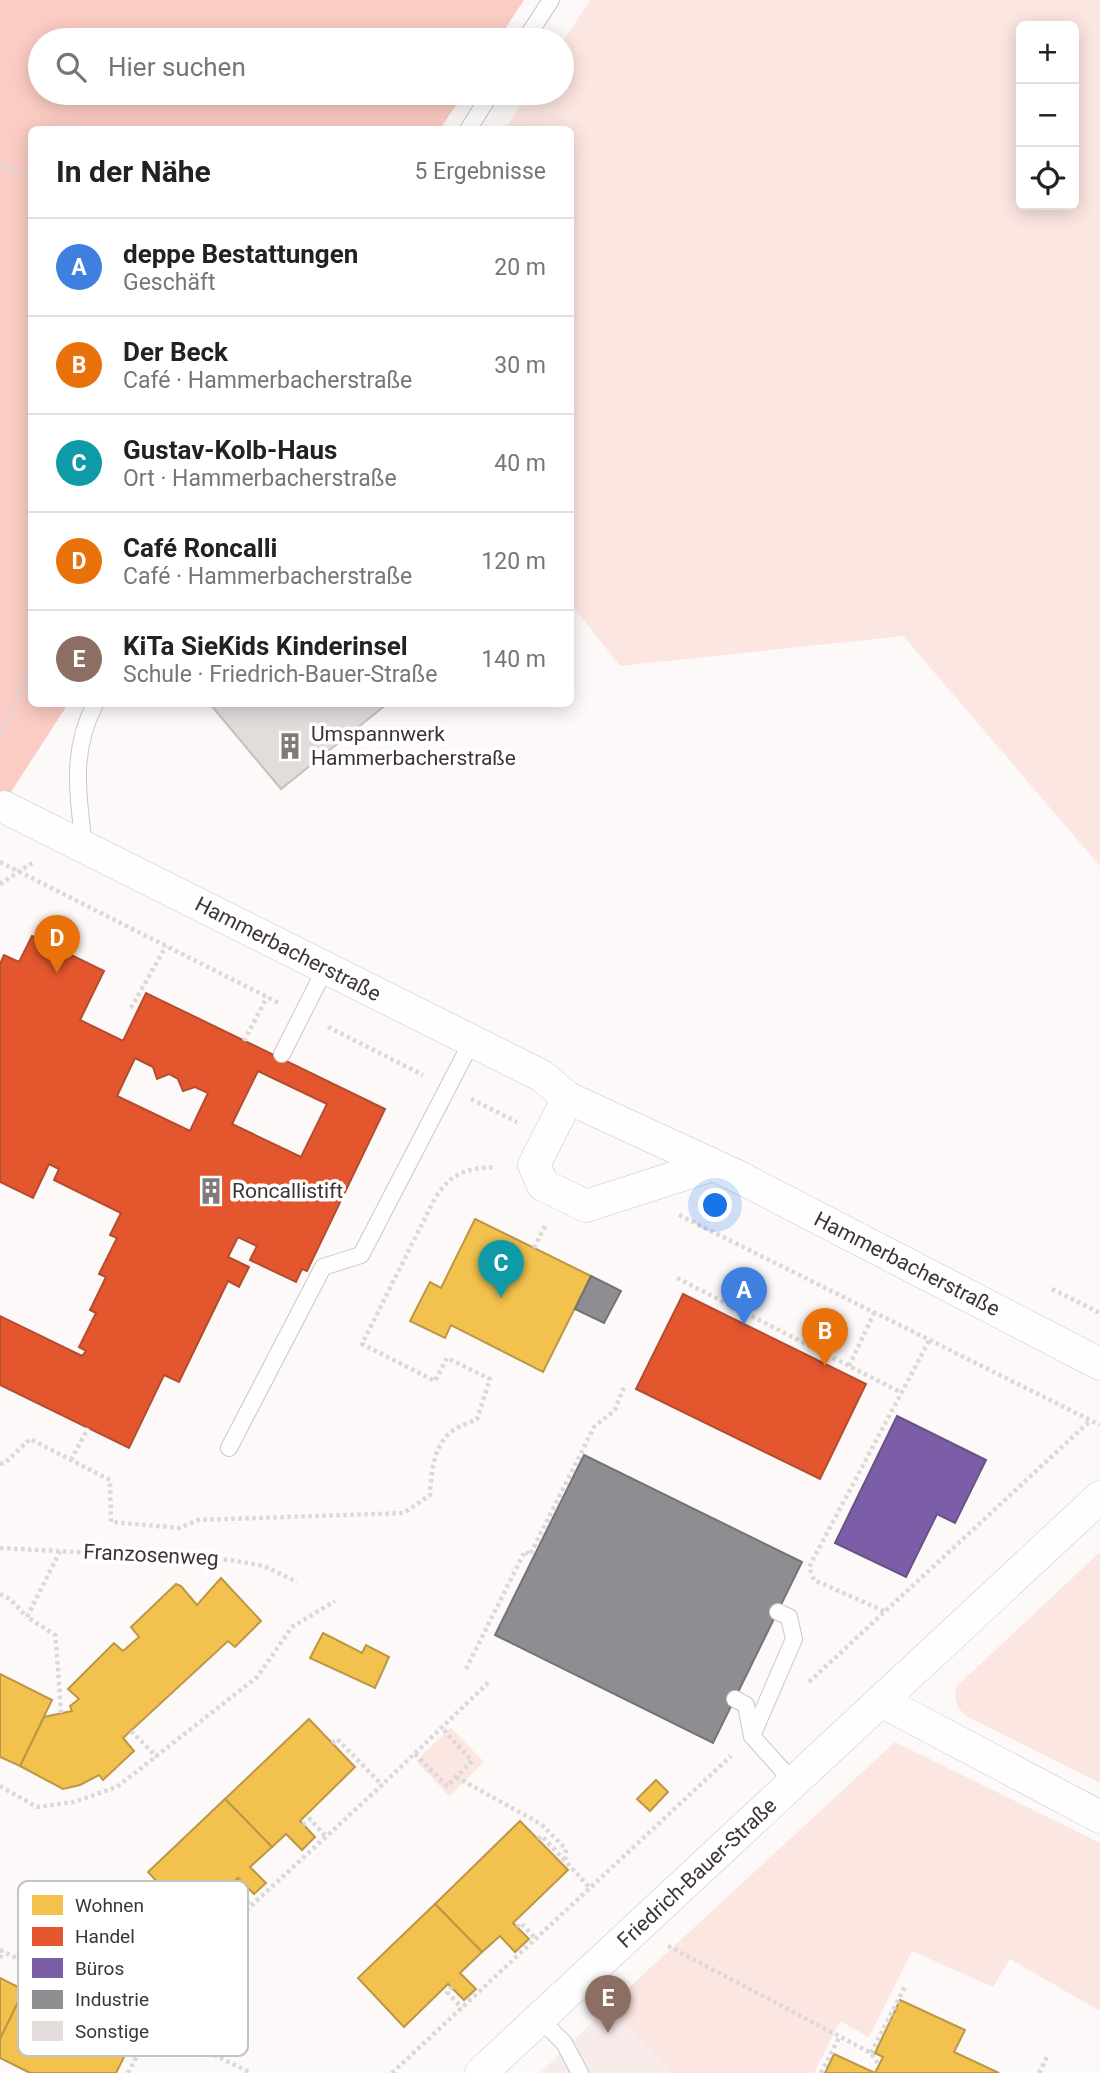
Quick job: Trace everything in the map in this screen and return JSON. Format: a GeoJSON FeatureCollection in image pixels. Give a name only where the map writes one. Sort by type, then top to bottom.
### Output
{"type":"FeatureCollection","features":[{"type":"Feature","properties":{"kind":"street","name":"Hammerbacherstraße"},"geometry":{"type":"LineString","coordinates":[[4,807],[542,1076],[568,1098],[713,1165],[1100,1364]]}},
{"type":"Feature","properties":{"kind":"street"},"geometry":{"type":"LineString","coordinates":[[568,1098],[534,1166],[543,1185],[586,1206],[713,1165]]}},
{"type":"Feature","properties":{"kind":"street","name":"Friedrich-Bauer-Straße"},"geometry":{"type":"LineString","coordinates":[[481,2073],[1100,1497]]}},
{"type":"Feature","properties":{"kind":"street"},"geometry":{"type":"LineString","coordinates":[[881,1701],[1100,1817]]}},
{"type":"Feature","properties":{"kind":"lane"},"geometry":{"type":"LineString","coordinates":[[533,28],[551,0]]}},
{"type":"Feature","properties":{"kind":"lane"},"geometry":{"type":"LineString","coordinates":[[470,126],[484,105]]}},
{"type":"Feature","properties":{"kind":"lane"},"geometry":{"type":"LineString","coordinates":[[84,847],[77,789],[77,759],[85,724],[94,707]]}},
{"type":"Feature","properties":{"kind":"lane"},"geometry":{"type":"LineString","coordinates":[[282,1054],[326,967]]}},
{"type":"Feature","properties":{"kind":"lane"},"geometry":{"type":"LineString","coordinates":[[229,1448],[323,1267],[360,1255],[472,1041]]}},
{"type":"Feature","properties":{"kind":"lane"},"geometry":{"type":"LineString","coordinates":[[752,1736],[794,1639],[789,1617],[778,1612]]}},
{"type":"Feature","properties":{"kind":"lane"},"geometry":{"type":"LineString","coordinates":[[735,1699],[746,1705],[752,1736],[794,1783]]}},
{"type":"Feature","properties":{"kind":"lane"},"geometry":{"type":"LineString","coordinates":[[540,2019],[564,2043],[580,2073]]}},
{"type":"Feature","properties":{"kind":"path"},"geometry":{"type":"LineString","coordinates":[[0,163],[28,177]]}},
{"type":"Feature","properties":{"kind":"path"},"geometry":{"type":"LineString","coordinates":[[0,735],[28,675]]}},
{"type":"Feature","properties":{"kind":"path"},"geometry":{"type":"LineString","coordinates":[[131,1009],[166,946]]}},
{"type":"Feature","properties":{"kind":"path"},"geometry":{"type":"LineString","coordinates":[[244,1041],[267,997]]}},
{"type":"Feature","properties":{"kind":"path"},"geometry":{"type":"LineString","coordinates":[[0,1464],[5,1463],[30,1439],[110,1480],[111,1522],[180,1528],[198,1520],[404,1513],[430,1495],[432,1467],[439,1449],[451,1432],[477,1419],[491,1379],[447,1358],[435,1381],[362,1345],[435,1198],[448,1179],[462,1171],[495,1167]]}},
{"type":"Feature","properties":{"kind":"path"},"geometry":{"type":"LineString","coordinates":[[632,1190],[1100,1425]]}},
{"type":"Feature","properties":{"kind":"path"},"geometry":{"type":"LineString","coordinates":[[534,1248],[547,1222]]}},
{"type":"Feature","properties":{"kind":"path"},"geometry":{"type":"LineString","coordinates":[[677,1278],[902,1393]]}},
{"type":"Feature","properties":{"kind":"path"},"geometry":{"type":"LineString","coordinates":[[1052,1289],[1100,1313]]}},
{"type":"Feature","properties":{"kind":"path"},"geometry":{"type":"LineString","coordinates":[[849,1366],[875,1311]]}},
{"type":"Feature","properties":{"kind":"path"},"geometry":{"type":"LineString","coordinates":[[884,1611],[814,1580],[809,1567],[930,1339]]}},
{"type":"Feature","properties":{"kind":"path"},"geometry":{"type":"LineString","coordinates":[[466,1669],[525,1551],[530,1555],[594,1427],[615,1410],[625,1384]]}},
{"type":"Feature","properties":{"kind":"path"},"geometry":{"type":"LineString","coordinates":[[799,1691],[1091,1420]]}},
{"type":"Feature","properties":{"kind":"path"},"geometry":{"type":"LineString","coordinates":[[71,1460],[88,1428]]}},
{"type":"Feature","properties":{"kind":"path","name":"Franzosenweg"},"geometry":{"type":"LineString","coordinates":[[0,1548],[230,1560],[264,1566],[297,1582]]}},
{"type":"Feature","properties":{"kind":"path"},"geometry":{"type":"LineString","coordinates":[[27,1617],[60,1551]]}},
{"type":"Feature","properties":{"kind":"path"},"geometry":{"type":"LineString","coordinates":[[0,1594],[10,1599],[27,1617],[55,1634],[61,1713]]}},
{"type":"Feature","properties":{"kind":"path"},"geometry":{"type":"LineString","coordinates":[[0,1786],[37,1808],[74,1802],[117,1787],[257,1677],[292,1628],[335,1601]]}},
{"type":"Feature","properties":{"kind":"path"},"geometry":{"type":"LineString","coordinates":[[248,1910],[490,1681]]}},
{"type":"Feature","properties":{"kind":"path"},"geometry":{"type":"LineString","coordinates":[[415,1754],[447,1786],[472,1761],[442,1728]]}},
{"type":"Feature","properties":{"kind":"path"},"geometry":{"type":"LineString","coordinates":[[131,1731],[157,1757]]}},
{"type":"Feature","properties":{"kind":"path"},"geometry":{"type":"LineString","coordinates":[[392,2073],[752,1736]]}},
{"type":"Feature","properties":{"kind":"path"},"geometry":{"type":"LineString","coordinates":[[332,1743],[337,1739],[382,1785]]}},
{"type":"Feature","properties":{"kind":"path"},"geometry":{"type":"LineString","coordinates":[[456,1777],[541,1824],[566,1849],[565,1861]]}},
{"type":"Feature","properties":{"kind":"path"},"geometry":{"type":"LineString","coordinates":[[303,1825],[310,1819],[327,1837]]}},
{"type":"Feature","properties":{"kind":"path"},"geometry":{"type":"LineString","coordinates":[[538,1839],[542,1836],[590,1888]]}},
{"type":"Feature","properties":{"kind":"path"},"geometry":{"type":"LineString","coordinates":[[248,1902],[252,1906]]}},
{"type":"Feature","properties":{"kind":"path"},"geometry":{"type":"LineString","coordinates":[[517,1927],[521,1923],[536,1939]]}},
{"type":"Feature","properties":{"kind":"path"},"geometry":{"type":"LineString","coordinates":[[636,1930],[872,2053],[879,2065]]}},
{"type":"Feature","properties":{"kind":"path"},"geometry":{"type":"LineString","coordinates":[[0,1958],[2,1951],[18,1959]]}},
{"type":"Feature","properties":{"kind":"path"},"geometry":{"type":"LineString","coordinates":[[872,2053],[906,1985]]}},
{"type":"Feature","properties":{"kind":"path"},"geometry":{"type":"LineString","coordinates":[[452,1987],[447,1992],[462,2008]]}},
{"type":"Feature","properties":{"kind":"path"},"geometry":{"type":"LineString","coordinates":[[821,2073],[840,2036]]}},
{"type":"Feature","properties":{"kind":"path"},"geometry":{"type":"LineString","coordinates":[[1039,2073],[1048,2055]]}},
{"type":"Feature","properties":{"kind":"path"},"geometry":{"type":"LineString","coordinates":[[128,2073],[137,2056]]}},
{"type":"Feature","properties":{"kind":"path"},"geometry":{"type":"LineString","coordinates":[[216,2056],[251,2073]]}},
{"type":"Feature","properties":{"kind":"shaded area"},"geometry":{"type":"Polygon","coordinates":[[[0,0],[524,0],[506,28],[28,28],[28,105],[456,105],[442,126],[28,126],[28,707],[66,707],[5,801],[0,803],[0,0]]]}},
{"type":"Feature","properties":{"kind":"shaded area"},"geometry":{"type":"Polygon","coordinates":[[[590,0],[1100,0],[1100,866],[903,636],[620,666],[574,608],[574,126],[507,126],[521,105],[574,105],[574,28],[572,28],[590,0]]]}},
{"type":"Feature","properties":{"kind":"shaded area"},"geometry":{"type":"Polygon","coordinates":[[[1100,1552],[1100,1783],[966,1716],[958,1706],[955,1695],[957,1686],[1100,1552]]]}},
{"type":"Feature","properties":{"kind":"shaded area"},"geometry":{"type":"Polygon","coordinates":[[[451,1728],[484,1762],[449,1796],[416,1761],[451,1728]]]}},
{"type":"Feature","properties":{"kind":"shaded area"},"geometry":{"type":"Polygon","coordinates":[[[895,1742],[1100,1843],[1100,2011],[1010,1959],[993,1987],[912,1951],[869,2037],[840,2021],[814,2073],[671,2073],[609,2006],[895,1742]]]}},
{"type":"Feature","properties":{"kind":"shaded area"},"geometry":{"type":"Polygon","coordinates":[[[609,2006],[671,2073],[540,2073],[609,2006]]]}},
{"type":"Feature","properties":{"kind":"building: Wohnen"},"geometry":{"type":"Polygon","coordinates":[[[475,1219],[591,1276],[543,1372],[451,1325],[445,1338],[410,1321],[430,1282],[441,1288],[475,1219]]]}},
{"type":"Feature","properties":{"kind":"building: Wohnen"},"geometry":{"type":"Polygon","coordinates":[[[221,1578],[261,1621],[235,1647],[228,1641],[123,1738],[134,1751],[103,1780],[99,1775],[80,1785],[63,1789],[20,1766],[44,1717],[72,1711],[70,1706],[79,1699],[68,1689],[114,1643],[123,1651],[139,1637],[131,1627],[176,1584],[181,1586],[197,1605],[221,1578]]]}},
{"type":"Feature","properties":{"kind":"building: Wohnen"},"geometry":{"type":"Polygon","coordinates":[[[323,1633],[362,1653],[366,1645],[389,1657],[375,1688],[310,1658],[323,1633]]]}},
{"type":"Feature","properties":{"kind":"building: Wohnen"},"geometry":{"type":"Polygon","coordinates":[[[0,1674],[52,1700],[20,1766],[0,1757],[0,1674]]]}},
{"type":"Feature","properties":{"kind":"building: Wohnen"},"geometry":{"type":"Polygon","coordinates":[[[309,1719],[355,1767],[300,1821],[315,1837],[302,1850],[286,1834],[272,1847],[225,1799],[309,1719]]]}},
{"type":"Feature","properties":{"kind":"building: Wohnen"},"geometry":{"type":"Polygon","coordinates":[[[656,1780],[668,1792],[650,1811],[637,1799],[656,1780]]]}},
{"type":"Feature","properties":{"kind":"building: Wohnen"},"geometry":{"type":"Polygon","coordinates":[[[225,1799],[272,1847],[250,1867],[266,1883],[254,1894],[248,1888],[248,1881],[238,1878],[235,1881],[156,1881],[148,1872],[225,1799]]]}},
{"type":"Feature","properties":{"kind":"building: Wohnen"},"geometry":{"type":"Polygon","coordinates":[[[520,1821],[568,1870],[513,1923],[529,1939],[515,1952],[500,1936],[482,1952],[435,1904],[520,1821]]]}},
{"type":"Feature","properties":{"kind":"building: Wohnen"},"geometry":{"type":"Polygon","coordinates":[[[435,1904],[482,1952],[460,1973],[476,1989],[464,2000],[448,1984],[404,2027],[358,1978],[435,1904]]]}},
{"type":"Feature","properties":{"kind":"building: Wohnen"},"geometry":{"type":"Polygon","coordinates":[[[0,1978],[18,1987],[18,2002],[0,2039],[0,1978]]]}},
{"type":"Feature","properties":{"kind":"building: Wohnen"},"geometry":{"type":"Polygon","coordinates":[[[900,2000],[965,2030],[954,2052],[999,2073],[875,2073],[883,2057],[875,2053],[900,2000]]]}},
{"type":"Feature","properties":{"kind":"building: Wohnen"},"geometry":{"type":"Polygon","coordinates":[[[18,2002],[18,2056],[124,2056],[116,2073],[30,2073],[0,2058],[0,2039],[18,2002]]]}},
{"type":"Feature","properties":{"kind":"building: Wohnen"},"geometry":{"type":"Polygon","coordinates":[[[834,2054],[875,2073],[825,2073],[834,2054]]]}},
{"type":"Feature","properties":{"kind":"building: Handel","name":"Roncallistift"},"geometry":{"type":"Polygon","coordinates":[[[32,936],[104,971],[80,1020],[123,1041],[146,993],[385,1109],[307,1271],[302,1269],[296,1282],[250,1260],[257,1246],[238,1237],[228,1257],[249,1267],[239,1287],[228,1281],[179,1382],[164,1375],[129,1448],[0,1385],[0,1316],[82,1356],[86,1351],[79,1347],[96,1313],[90,1310],[106,1277],[99,1274],[117,1238],[110,1235],[121,1213],[54,1180],[59,1169],[49,1164],[33,1198],[0,1182],[0,964],[4,955],[19,962],[32,936]],[[135,1058],[117,1096],[190,1131],[208,1093],[195,1087],[183,1091],[178,1079],[169,1074],[157,1079],[153,1067],[135,1058]],[[258,1071],[232,1124],[301,1157],[327,1104],[258,1071]]]}},
{"type":"Feature","properties":{"kind":"building: Handel"},"geometry":{"type":"Polygon","coordinates":[[[683,1294],[866,1384],[820,1479],[636,1389],[683,1294]]]}},
{"type":"Feature","properties":{"kind":"building: Büros"},"geometry":{"type":"Polygon","coordinates":[[[897,1416],[986,1460],[955,1523],[937,1514],[906,1577],[835,1543],[897,1416]]]}},
{"type":"Feature","properties":{"kind":"building: Industrie"},"geometry":{"type":"Polygon","coordinates":[[[591,1276],[621,1291],[604,1323],[575,1309],[591,1276]]]}},
{"type":"Feature","properties":{"kind":"building: Industrie"},"geometry":{"type":"Polygon","coordinates":[[[584,1455],[802,1562],[713,1743],[495,1635],[584,1455]]]}},
{"type":"Feature","properties":{"kind":"building: Sonstige","name":"Umspannwerk Hammerbacherstraße"},"geometry":{"type":"Polygon","coordinates":[[[213,707],[383,707],[281,789],[213,707]]]}},
{"type":"Feature","properties":{"kind":"place","name":"Umspannwerk Hammerbacherstraße"},"geometry":{"type":"Point","coordinates":[290,746]}},
{"type":"Feature","properties":{"kind":"place","name":"Café Roncalli"},"geometry":{"type":"Point","coordinates":[57,973]}},
{"type":"Feature","properties":{"kind":"place","name":"Roncallistift"},"geometry":{"type":"Point","coordinates":[211,1191]}},
{"type":"Feature","properties":{"kind":"place","name":"Gustav-Kolb-Haus"},"geometry":{"type":"Point","coordinates":[501,1298]}},
{"type":"Feature","properties":{"kind":"place","name":"deppe Bestattungen"},"geometry":{"type":"Point","coordinates":[744,1325]}},
{"type":"Feature","properties":{"kind":"place","name":"Der Beck"},"geometry":{"type":"Point","coordinates":[825,1366]}},
{"type":"Feature","properties":{"kind":"place","name":"KiTa SieKids Kinderinsel"},"geometry":{"type":"Point","coordinates":[608,2033]}}]}
